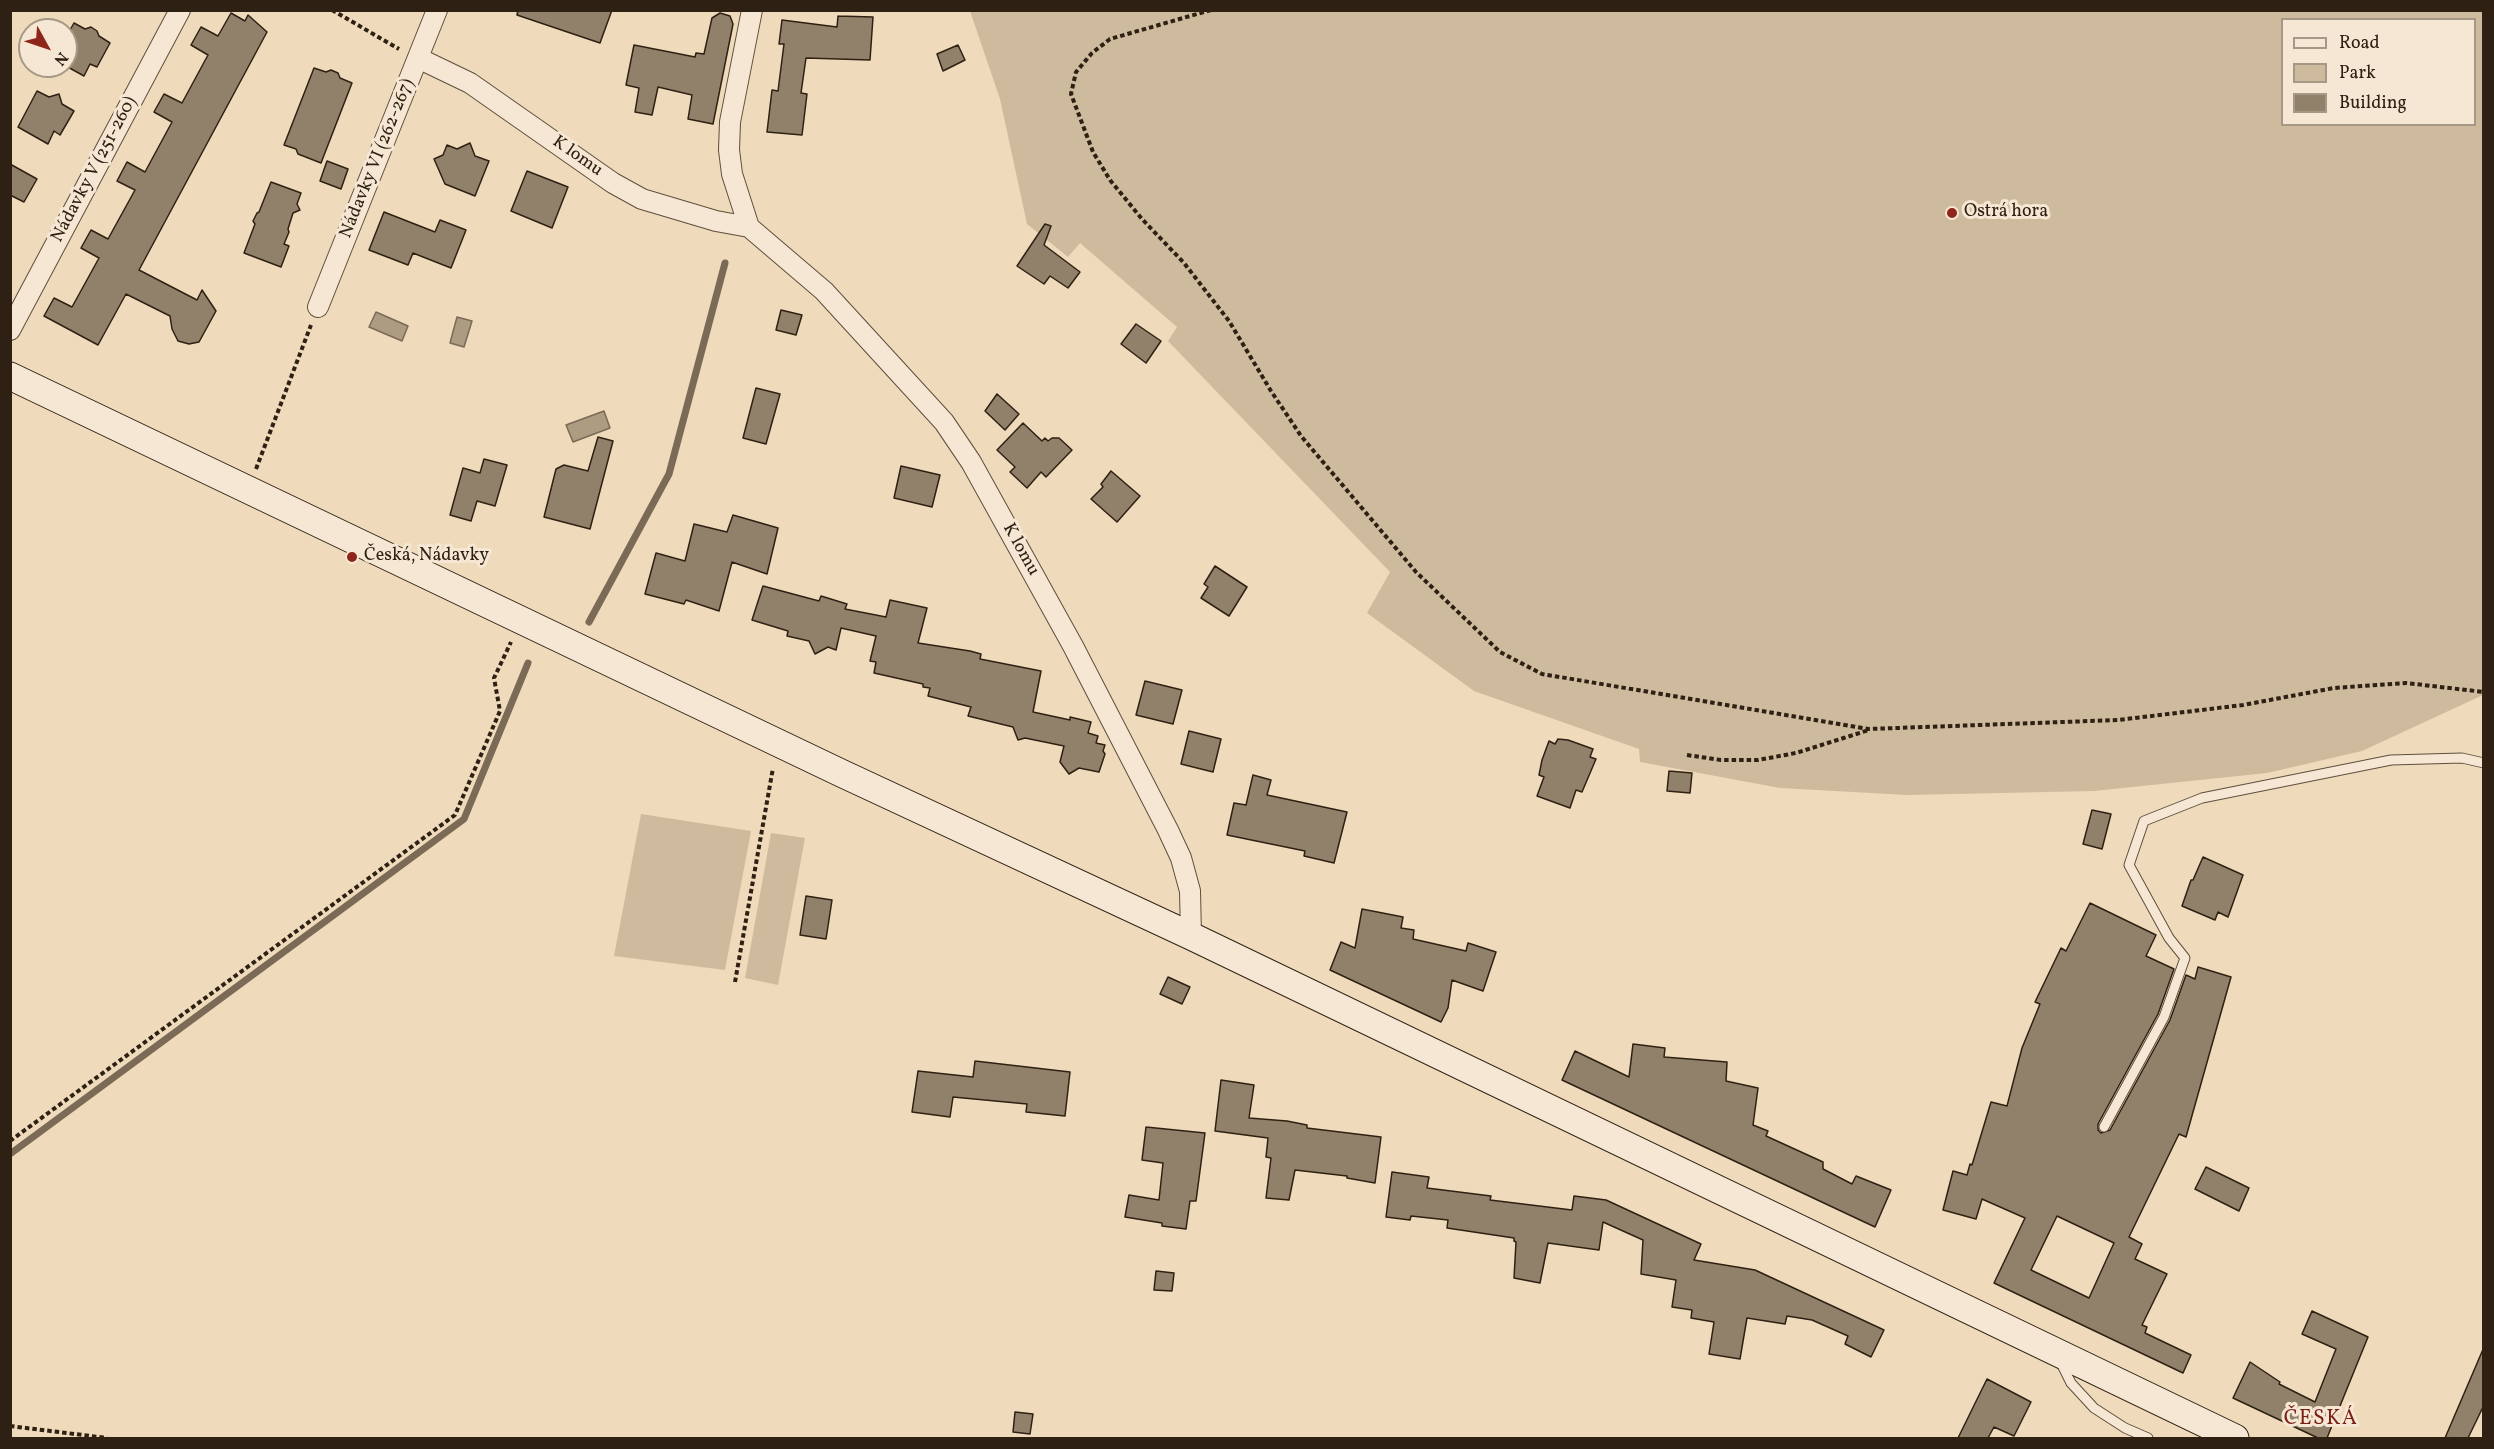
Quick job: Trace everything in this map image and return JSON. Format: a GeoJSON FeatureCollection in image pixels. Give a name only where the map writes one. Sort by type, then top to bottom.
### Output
{"type":"FeatureCollection","features":[{"type":"Feature","properties":{"kind":"street","name":"Nádavky V (251-260)"},"geometry":{"type":"LineString","coordinates":[[10,330],[180,10]]}},
{"type":"Feature","properties":{"kind":"street","name":"Nádavky VI (262-267)"},"geometry":{"type":"LineString","coordinates":[[318,308],[437,10]]}},
{"type":"Feature","properties":{"kind":"street"},"geometry":{"type":"LineString","coordinates":[[749,227],[732,174],[729,150],[730,122],[752,10]]}},
{"type":"Feature","properties":{"kind":"street","name":"K lomu"},"geometry":{"type":"LineString","coordinates":[[418,58],[470,83],[613,183],[642,199],[716,221],[749,227],[824,291],[944,422],[971,462],[1073,645],[1168,830],[1181,858],[1191,891],[1191,936]]}},
{"type":"Feature","properties":{"kind":"street"},"geometry":{"type":"LineString","coordinates":[[10,376],[781,744],[1191,936],[2056,1354],[2235,1438]]}},
{"type":"Feature","properties":{"kind":"lane"},"geometry":{"type":"LineString","coordinates":[[2104,1127],[2164,1017],[2184,958],[2169,938],[2129,865],[2144,821],[2202,798],[2391,760],[2462,758],[2484,763]]}},
{"type":"Feature","properties":{"kind":"lane"},"geometry":{"type":"LineString","coordinates":[[2056,1354],[2071,1383],[2094,1408],[2125,1428],[2148,1438]]}},
{"type":"Feature","properties":{"kind":"path"},"geometry":{"type":"LineString","coordinates":[[332,10],[418,58]]}},
{"type":"Feature","properties":{"kind":"path"},"geometry":{"type":"LineString","coordinates":[[1211,10],[1110,39],[1092,53],[1076,72],[1071,94],[1093,152],[1110,180],[1142,219],[1184,263],[1229,321],[1301,436],[1416,572],[1500,652],[1542,674],[1869,729],[2118,720],[2243,705],[2334,688],[2396,684],[2484,692]]}},
{"type":"Feature","properties":{"kind":"path"},"geometry":{"type":"LineString","coordinates":[[255,471],[318,308]]}},
{"type":"Feature","properties":{"kind":"path"},"geometry":{"type":"LineString","coordinates":[[10,1141],[455,815],[500,711],[494,678],[520,620]]}},
{"type":"Feature","properties":{"kind":"path"},"geometry":{"type":"LineString","coordinates":[[1688,755],[1721,760],[1758,760],[1796,753],[1869,729]]}},
{"type":"Feature","properties":{"kind":"path"},"geometry":{"type":"LineString","coordinates":[[735,982],[770,777],[781,744]]}},
{"type":"Feature","properties":{"kind":"path"},"geometry":{"type":"LineString","coordinates":[[10,1426],[106,1438]]}},
{"type":"Feature","properties":{"kind":"green space"},"geometry":{"type":"Polygon","coordinates":[[[970,11],[2483,11],[2483,695],[2362,751],[2267,773],[2094,791],[1907,795],[1780,788],[1640,762],[1639,749],[1474,691],[1367,613],[1390,572],[1168,341],[1177,327],[1080,243],[1068,257],[1027,224],[1000,99],[970,11]]]}},
{"type":"Feature","properties":{"kind":"green space"},"geometry":{"type":"Polygon","coordinates":[[[641,814],[751,831],[725,970],[614,956],[641,814]]]}},
{"type":"Feature","properties":{"kind":"green space"},"geometry":{"type":"Polygon","coordinates":[[[771,833],[805,838],[778,985],[745,978],[771,833]]]}},
{"type":"Feature","properties":{"kind":"shaded area"},"geometry":{"type":"Polygon","coordinates":[[[376,312],[408,326],[402,341],[369,327],[376,312]]]}},
{"type":"Feature","properties":{"kind":"shaded area"},"geometry":{"type":"Polygon","coordinates":[[[457,317],[472,321],[464,347],[450,343],[457,317]]]}},
{"type":"Feature","properties":{"kind":"shaded area"},"geometry":{"type":"Polygon","coordinates":[[[604,411],[610,428],[573,442],[566,425],[604,411]]]}},
{"type":"Feature","properties":{"kind":"building"},"geometry":{"type":"Polygon","coordinates":[[[518,10],[612,10],[600,43],[517,15],[518,10]]]}},
{"type":"Feature","properties":{"kind":"building"},"geometry":{"type":"Polygon","coordinates":[[[231,13],[245,21],[248,15],[267,32],[139,270],[197,300],[202,290],[216,311],[199,342],[189,344],[178,341],[172,329],[170,316],[126,294],[98,345],[44,316],[54,298],[72,307],[99,258],[81,248],[91,230],[108,239],[135,190],[117,181],[127,162],[145,172],[172,122],[154,112],[164,94],[182,103],[208,55],[191,45],[201,27],[218,36],[231,13]]]}},
{"type":"Feature","properties":{"kind":"building"},"geometry":{"type":"Polygon","coordinates":[[[720,13],[730,16],[733,24],[713,124],[688,119],[692,95],[658,87],[652,115],[635,112],[639,88],[626,85],[634,45],[695,57],[696,53],[704,54],[712,18],[720,13]]]}},
{"type":"Feature","properties":{"kind":"building"},"geometry":{"type":"Polygon","coordinates":[[[838,16],[873,17],[870,60],[806,58],[801,93],[807,94],[802,135],[767,132],[772,90],[778,91],[784,44],[779,44],[782,20],[837,27],[838,16]]]}},
{"type":"Feature","properties":{"kind":"building"},"geometry":{"type":"Polygon","coordinates":[[[78,25],[85,29],[91,27],[110,43],[97,67],[90,64],[84,76],[78,73],[78,25]]]}},
{"type":"Feature","properties":{"kind":"building"},"geometry":{"type":"Polygon","coordinates":[[[958,45],[965,60],[943,71],[937,54],[958,45]]]}},
{"type":"Feature","properties":{"kind":"building"},"geometry":{"type":"Polygon","coordinates":[[[314,68],[326,72],[331,70],[338,73],[340,78],[352,83],[321,163],[298,154],[296,149],[284,145],[314,68]]]}},
{"type":"Feature","properties":{"kind":"building"},"geometry":{"type":"Polygon","coordinates":[[[37,91],[49,97],[59,94],[62,104],[74,111],[60,135],[54,131],[48,144],[18,127],[37,91]]]}},
{"type":"Feature","properties":{"kind":"building"},"geometry":{"type":"Polygon","coordinates":[[[470,143],[475,156],[489,161],[475,196],[445,184],[434,159],[443,155],[447,145],[457,149],[470,143]]]}},
{"type":"Feature","properties":{"kind":"building"},"geometry":{"type":"Polygon","coordinates":[[[327,161],[348,169],[341,189],[320,181],[327,161]]]}},
{"type":"Feature","properties":{"kind":"building"},"geometry":{"type":"Polygon","coordinates":[[[10,164],[37,179],[24,202],[10,195],[10,164]]]}},
{"type":"Feature","properties":{"kind":"building"},"geometry":{"type":"Polygon","coordinates":[[[527,171],[568,187],[552,228],[511,211],[527,171]]]}},
{"type":"Feature","properties":{"kind":"building"},"geometry":{"type":"Polygon","coordinates":[[[271,182],[301,193],[297,204],[300,210],[293,213],[284,244],[289,246],[281,267],[244,253],[255,224],[253,221],[271,182]]]}},
{"type":"Feature","properties":{"kind":"building"},"geometry":{"type":"Polygon","coordinates":[[[384,212],[435,232],[440,220],[466,230],[451,268],[413,253],[408,265],[369,250],[384,212]]]}},
{"type":"Feature","properties":{"kind":"building"},"geometry":{"type":"Polygon","coordinates":[[[1045,224],[1051,226],[1044,245],[1080,272],[1068,288],[1050,276],[1044,284],[1017,266],[1045,224]]]}},
{"type":"Feature","properties":{"kind":"building"},"geometry":{"type":"Polygon","coordinates":[[[781,310],[802,315],[796,335],[776,330],[781,310]]]}},
{"type":"Feature","properties":{"kind":"building"},"geometry":{"type":"Polygon","coordinates":[[[1136,324],[1161,341],[1146,363],[1121,344],[1136,324]]]}},
{"type":"Feature","properties":{"kind":"building"},"geometry":{"type":"Polygon","coordinates":[[[756,388],[780,394],[766,444],[743,438],[756,388]]]}},
{"type":"Feature","properties":{"kind":"building"},"geometry":{"type":"Polygon","coordinates":[[[997,394],[1019,414],[1005,430],[985,411],[997,394]]]}},
{"type":"Feature","properties":{"kind":"building"},"geometry":{"type":"Polygon","coordinates":[[[1023,423],[1042,441],[1045,438],[1048,441],[1052,438],[1059,438],[1072,450],[1046,477],[1041,472],[1027,488],[1010,472],[1015,467],[997,450],[1023,423]]]}},
{"type":"Feature","properties":{"kind":"building"},"geometry":{"type":"Polygon","coordinates":[[[598,437],[613,441],[590,529],[544,517],[556,469],[564,465],[588,471],[598,437]]]}},
{"type":"Feature","properties":{"kind":"building"},"geometry":{"type":"Polygon","coordinates":[[[484,459],[507,465],[495,506],[477,501],[471,521],[450,515],[463,468],[480,473],[484,459]]]}},
{"type":"Feature","properties":{"kind":"building"},"geometry":{"type":"Polygon","coordinates":[[[901,466],[940,475],[932,507],[894,498],[901,466]]]}},
{"type":"Feature","properties":{"kind":"building"},"geometry":{"type":"Polygon","coordinates":[[[1111,471],[1140,496],[1117,522],[1091,499],[1103,487],[1101,484],[1111,471]]]}},
{"type":"Feature","properties":{"kind":"building"},"geometry":{"type":"Polygon","coordinates":[[[733,515],[778,528],[767,574],[732,562],[719,611],[686,600],[684,604],[645,594],[656,553],[685,561],[694,524],[727,532],[733,515]]]}},
{"type":"Feature","properties":{"kind":"building"},"geometry":{"type":"Polygon","coordinates":[[[1215,566],[1247,587],[1229,616],[1201,598],[1208,587],[1204,584],[1215,566]]]}},
{"type":"Feature","properties":{"kind":"building"},"geometry":{"type":"Polygon","coordinates":[[[763,586],[819,601],[821,596],[847,604],[845,609],[886,617],[890,600],[927,608],[918,643],[970,651],[981,654],[980,659],[1041,671],[1033,712],[1091,722],[1088,733],[1098,736],[1096,743],[1105,745],[1103,751],[1105,754],[1099,772],[1079,768],[1069,774],[1060,762],[1064,746],[1025,738],[1018,740],[1013,727],[968,716],[971,707],[928,696],[930,688],[923,687],[923,684],[874,673],[876,662],[870,661],[876,636],[841,628],[836,650],[828,647],[815,654],[809,641],[787,636],[788,631],[752,620],[763,586]]]}},
{"type":"Feature","properties":{"kind":"building"},"geometry":{"type":"Polygon","coordinates":[[[1145,681],[1182,690],[1173,724],[1136,715],[1145,681]]]}},
{"type":"Feature","properties":{"kind":"building"},"geometry":{"type":"Polygon","coordinates":[[[1189,731],[1221,739],[1213,772],[1181,764],[1189,731]]]}},
{"type":"Feature","properties":{"kind":"building"},"geometry":{"type":"Polygon","coordinates":[[[1558,739],[1593,749],[1590,757],[1596,759],[1582,792],[1576,790],[1570,808],[1537,796],[1544,777],[1539,775],[1542,760],[1549,741],[1555,744],[1558,739]]]}},
{"type":"Feature","properties":{"kind":"building"},"geometry":{"type":"Polygon","coordinates":[[[1669,771],[1692,773],[1690,793],[1667,791],[1669,771]]]}},
{"type":"Feature","properties":{"kind":"building"},"geometry":{"type":"Polygon","coordinates":[[[1253,775],[1271,780],[1267,795],[1347,812],[1334,863],[1304,856],[1305,851],[1227,835],[1234,803],[1246,805],[1253,775]]]}},
{"type":"Feature","properties":{"kind":"building"},"geometry":{"type":"Polygon","coordinates":[[[2092,810],[2111,814],[2102,849],[2083,844],[2092,810]]]}},
{"type":"Feature","properties":{"kind":"building"},"geometry":{"type":"Polygon","coordinates":[[[2203,857],[2243,875],[2228,917],[2218,912],[2215,920],[2182,906],[2191,880],[2203,857]]]}},
{"type":"Feature","properties":{"kind":"building"},"geometry":{"type":"Polygon","coordinates":[[[806,896],[832,900],[826,939],[800,935],[806,896]]]}},
{"type":"Feature","properties":{"kind":"building"},"geometry":{"type":"Polygon","coordinates":[[[2090,903],[2156,935],[2146,956],[2174,969],[2158,1014],[2098,1124],[2098,1130],[2101,1133],[2110,1130],[2170,1020],[2186,975],[2195,979],[2198,967],[2231,977],[2186,1137],[2179,1134],[2129,1237],[2142,1244],[2135,1259],[2167,1274],[2142,1325],[2147,1327],[2145,1333],[2191,1355],[2183,1373],[1994,1283],[2025,1218],[1982,1199],[1976,1219],[1943,1210],[1953,1171],[1967,1175],[1970,1164],[1972,1165],[1991,1102],[2007,1106],[2022,1048],[2040,1004],[2035,1002],[2061,948],[2066,951],[2090,903]],[[2057,1216],[2031,1270],[2089,1298],[2114,1243],[2057,1216]]]}},
{"type":"Feature","properties":{"kind":"building"},"geometry":{"type":"Polygon","coordinates":[[[1362,909],[1403,917],[1401,928],[1414,930],[1413,939],[1466,951],[1468,943],[1496,952],[1483,991],[1452,980],[1448,1008],[1441,1022],[1330,970],[1341,942],[1355,948],[1362,909]]]}},
{"type":"Feature","properties":{"kind":"building"},"geometry":{"type":"Polygon","coordinates":[[[1168,977],[1190,987],[1182,1004],[1160,994],[1168,977]]]}},
{"type":"Feature","properties":{"kind":"building"},"geometry":{"type":"Polygon","coordinates":[[[1633,1044],[1665,1048],[1664,1057],[1727,1062],[1726,1081],[1758,1088],[1753,1125],[1768,1131],[1766,1136],[1823,1162],[1823,1169],[1852,1184],[1856,1176],[1891,1190],[1875,1227],[1562,1080],[1575,1051],[1629,1077],[1633,1044]]]}},
{"type":"Feature","properties":{"kind":"building"},"geometry":{"type":"Polygon","coordinates":[[[975,1061],[1070,1072],[1065,1116],[1026,1112],[1027,1104],[953,1097],[950,1117],[912,1112],[918,1071],[973,1077],[975,1061]]]}},
{"type":"Feature","properties":{"kind":"building"},"geometry":{"type":"Polygon","coordinates":[[[1221,1080],[1254,1085],[1249,1118],[1287,1121],[1307,1125],[1307,1128],[1381,1137],[1375,1183],[1347,1178],[1347,1176],[1295,1170],[1289,1200],[1266,1198],[1271,1158],[1266,1157],[1268,1138],[1215,1131],[1221,1080]]]}},
{"type":"Feature","properties":{"kind":"building"},"geometry":{"type":"Polygon","coordinates":[[[1146,1127],[1205,1133],[1196,1201],[1190,1201],[1186,1229],[1125,1217],[1129,1195],[1159,1200],[1163,1163],[1142,1160],[1146,1127]]]}},
{"type":"Feature","properties":{"kind":"building"},"geometry":{"type":"Polygon","coordinates":[[[2206,1167],[2249,1188],[2239,1211],[2195,1189],[2206,1167]]]}},
{"type":"Feature","properties":{"kind":"building"},"geometry":{"type":"Polygon","coordinates":[[[1392,1172],[1429,1177],[1427,1188],[1491,1196],[1490,1200],[1572,1210],[1574,1196],[1606,1200],[1701,1244],[1694,1260],[1755,1270],[1884,1330],[1871,1357],[1845,1344],[1848,1336],[1812,1320],[1787,1316],[1785,1324],[1747,1318],[1740,1359],[1709,1354],[1714,1322],[1691,1318],[1692,1310],[1672,1307],[1676,1280],[1641,1274],[1643,1240],[1603,1222],[1599,1250],[1548,1243],[1540,1283],[1514,1278],[1516,1242],[1514,1238],[1447,1228],[1448,1220],[1411,1216],[1410,1220],[1386,1217],[1392,1172]]]}},
{"type":"Feature","properties":{"kind":"building"},"geometry":{"type":"Polygon","coordinates":[[[1156,1271],[1174,1273],[1172,1291],[1154,1290],[1156,1271]]]}},
{"type":"Feature","properties":{"kind":"building"},"geometry":{"type":"Polygon","coordinates":[[[2312,1311],[2368,1337],[2327,1438],[2318,1438],[2233,1398],[2250,1362],[2280,1382],[2279,1384],[2315,1402],[2336,1349],[2302,1334],[2312,1311]]]}},
{"type":"Feature","properties":{"kind":"building"},"geometry":{"type":"Polygon","coordinates":[[[2484,1347],[2484,1405],[2468,1438],[2445,1438],[2484,1347]]]}},
{"type":"Feature","properties":{"kind":"building"},"geometry":{"type":"Polygon","coordinates":[[[1987,1379],[2031,1402],[2014,1436],[1994,1427],[1988,1438],[1958,1438],[1987,1379]]]}},
{"type":"Feature","properties":{"kind":"building"},"geometry":{"type":"Polygon","coordinates":[[[1015,1412],[1033,1414],[1030,1434],[1013,1432],[1015,1412]]]}},
{"type":"Feature","properties":{"kind":"waterway"},"geometry":{"type":"LineString","coordinates":[[589,622],[669,474],[725,263]]}},
{"type":"Feature","properties":{"kind":"waterway"},"geometry":{"type":"LineString","coordinates":[[10,1154],[464,819],[528,663]]}},
{"type":"Feature","properties":{"kind":"place","name":"Ostrá hora"},"geometry":{"type":"Point","coordinates":[1952,213]}},
{"type":"Feature","properties":{"kind":"place","name":"Česká, Nádavky"},"geometry":{"type":"Point","coordinates":[352,557]}},
{"type":"Feature","properties":{"kind":"district","name":"ČESKÁ"},"geometry":{"type":"Point","coordinates":[2321,1420]}}]}
